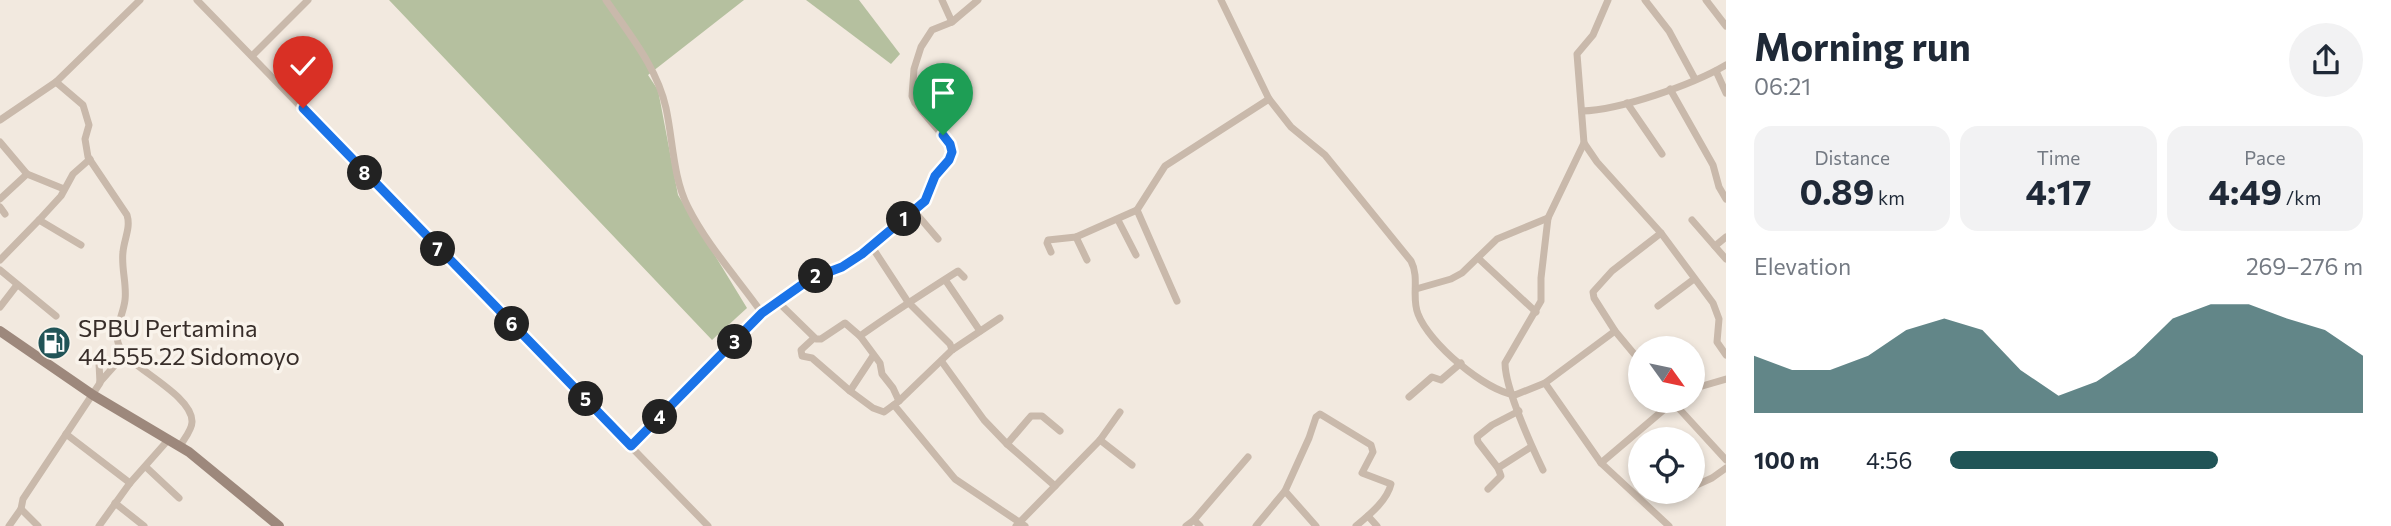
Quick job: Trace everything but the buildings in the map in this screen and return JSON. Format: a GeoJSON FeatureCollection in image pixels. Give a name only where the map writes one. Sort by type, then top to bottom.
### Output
{"type":"FeatureCollection","features":[{"type":"Feature","properties":{"kind":"main road"},"geometry":{"type":"LineString","coordinates":[[0,331],[92,394],[180,446],[271,524]]}},
{"type":"Feature","properties":{"kind":"street"},"geometry":{"type":"LineString","coordinates":[[0,120],[55,82],[141,0]]}},
{"type":"Feature","properties":{"kind":"street"},"geometry":{"type":"LineString","coordinates":[[197,0],[708,526]]}},
{"type":"Feature","properties":{"kind":"street"},"geometry":{"type":"LineString","coordinates":[[253,55],[308,0]]}},
{"type":"Feature","properties":{"kind":"street"},"geometry":{"type":"LineString","coordinates":[[606,0],[646,59],[661,91],[687,206],[762,313]]}},
{"type":"Feature","properties":{"kind":"street"},"geometry":{"type":"LineString","coordinates":[[942,0],[952,22]]}},
{"type":"Feature","properties":{"kind":"street"},"geometry":{"type":"LineString","coordinates":[[631,446],[762,313],[810,279],[842,267],[872,247],[928,199],[935,176],[949,160],[952,152],[950,144],[915,103],[912,96],[914,69],[920,49],[933,30],[952,22],[978,0]]}},
{"type":"Feature","properties":{"kind":"street"},"geometry":{"type":"LineString","coordinates":[[1222,0],[1269,99],[1291,127],[1325,155],[1414,266],[1418,314],[1427,331],[1444,351],[1494,388],[1517,394],[1545,383],[1615,331]]}},
{"type":"Feature","properties":{"kind":"street"},"geometry":{"type":"LineString","coordinates":[[1543,470],[1531,447],[1519,411],[1517,394],[1505,363],[1536,313],[1541,298],[1548,218],[1584,144],[1577,54],[1593,35],[1608,0]]}},
{"type":"Feature","properties":{"kind":"street"},"geometry":{"type":"LineString","coordinates":[[1645,0],[1669,31],[1695,79]]}},
{"type":"Feature","properties":{"kind":"street"},"geometry":{"type":"LineString","coordinates":[[1706,0],[1726,26]]}},
{"type":"Feature","properties":{"kind":"street"},"geometry":{"type":"LineString","coordinates":[[1582,111],[1602,111],[1670,89],[1726,65]]}},
{"type":"Feature","properties":{"kind":"street"},"geometry":{"type":"LineString","coordinates":[[1716,71],[1726,93]]}},
{"type":"Feature","properties":{"kind":"street"},"geometry":{"type":"LineString","coordinates":[[55,82],[83,105],[89,125],[85,139],[89,159],[127,215],[129,223],[123,251],[125,299],[116,328],[117,339],[125,354],[169,388],[188,412],[192,426],[180,446]]}},
{"type":"Feature","properties":{"kind":"street"},"geometry":{"type":"LineString","coordinates":[[1670,89],[1713,165],[1719,187],[1726,199]]}},
{"type":"Feature","properties":{"kind":"street"},"geometry":{"type":"LineString","coordinates":[[1051,252],[1046,243],[1048,240],[1076,237],[1137,210],[1165,166],[1269,99]]}},
{"type":"Feature","properties":{"kind":"street"},"geometry":{"type":"LineString","coordinates":[[1627,103],[1662,154]]}},
{"type":"Feature","properties":{"kind":"street"},"geometry":{"type":"LineString","coordinates":[[0,142],[27,174],[64,190]]}},
{"type":"Feature","properties":{"kind":"street"},"geometry":{"type":"LineString","coordinates":[[1584,144],[1661,233],[1713,303],[1719,327],[1717,342],[1726,355]]}},
{"type":"Feature","properties":{"kind":"street"},"geometry":{"type":"LineString","coordinates":[[0,260],[39,220],[64,190],[73,174],[89,159]]}},
{"type":"Feature","properties":{"kind":"street"},"geometry":{"type":"LineString","coordinates":[[0,198],[27,174]]}},
{"type":"Feature","properties":{"kind":"street"},"geometry":{"type":"LineString","coordinates":[[1137,210],[1177,301]]}},
{"type":"Feature","properties":{"kind":"street"},"geometry":{"type":"LineString","coordinates":[[914,211],[937,239]]}},
{"type":"Feature","properties":{"kind":"street"},"geometry":{"type":"LineString","coordinates":[[1416,289],[1451,279],[1462,273],[1500,237],[1548,218]]}},
{"type":"Feature","properties":{"kind":"street"},"geometry":{"type":"LineString","coordinates":[[39,220],[80,245]]}},
{"type":"Feature","properties":{"kind":"street"},"geometry":{"type":"LineString","coordinates":[[1118,220],[1136,256]]}},
{"type":"Feature","properties":{"kind":"street"},"geometry":{"type":"LineString","coordinates":[[1692,220],[1726,258]]}},
{"type":"Feature","properties":{"kind":"street"},"geometry":{"type":"LineString","coordinates":[[1628,346],[1615,331],[1593,292],[1612,271],[1661,233]]}},
{"type":"Feature","properties":{"kind":"street"},"geometry":{"type":"LineString","coordinates":[[1076,237],[1087,260]]}},
{"type":"Feature","properties":{"kind":"street"},"geometry":{"type":"LineString","coordinates":[[1715,247],[1726,237]]}},
{"type":"Feature","properties":{"kind":"street"},"geometry":{"type":"LineString","coordinates":[[872,247],[908,302],[950,344],[952,350]]}},
{"type":"Feature","properties":{"kind":"street"},"geometry":{"type":"LineString","coordinates":[[1478,258],[1536,313]]}},
{"type":"Feature","properties":{"kind":"street"},"geometry":{"type":"LineString","coordinates":[[0,270],[55,316]]}},
{"type":"Feature","properties":{"kind":"street"},"geometry":{"type":"LineString","coordinates":[[860,336],[958,271],[964,277]]}},
{"type":"Feature","properties":{"kind":"street"},"geometry":{"type":"LineString","coordinates":[[1658,306],[1695,279]]}},
{"type":"Feature","properties":{"kind":"street"},"geometry":{"type":"LineString","coordinates":[[946,281],[980,331]]}},
{"type":"Feature","properties":{"kind":"street"},"geometry":{"type":"LineString","coordinates":[[0,306],[17,285]]}},
{"type":"Feature","properties":{"kind":"street"},"geometry":{"type":"LineString","coordinates":[[777,301],[814,338],[821,339],[845,323],[860,336],[880,363],[882,374],[893,388],[896,403],[955,479],[1020,525],[1100,440],[1120,412]]}},
{"type":"Feature","properties":{"kind":"street"},"geometry":{"type":"LineString","coordinates":[[814,338],[801,350],[801,354],[812,358],[850,391],[881,412],[896,403],[952,350],[1000,317]]}},
{"type":"Feature","properties":{"kind":"street"},"geometry":{"type":"LineString","coordinates":[[9,526],[21,509],[23,499],[92,394],[125,354]]}},
{"type":"Feature","properties":{"kind":"street"},"geometry":{"type":"LineString","coordinates":[[850,391],[873,356]]}},
{"type":"Feature","properties":{"kind":"street"},"geometry":{"type":"LineString","coordinates":[[942,362],[984,420],[1055,486]]}},
{"type":"Feature","properties":{"kind":"street"},"geometry":{"type":"LineString","coordinates":[[99,363],[100,383]]}},
{"type":"Feature","properties":{"kind":"street"},"geometry":{"type":"LineString","coordinates":[[1409,397],[1432,377],[1441,380],[1461,363]]}},
{"type":"Feature","properties":{"kind":"street"},"geometry":{"type":"LineString","coordinates":[[1705,385],[1726,379]]}},
{"type":"Feature","properties":{"kind":"street"},"geometry":{"type":"LineString","coordinates":[[1545,383],[1601,463],[1669,526]]}},
{"type":"Feature","properties":{"kind":"street"},"geometry":{"type":"LineString","coordinates":[[1488,489],[1501,477],[1498,468],[1478,442],[1478,437],[1492,425],[1519,411]]}},
{"type":"Feature","properties":{"kind":"street"},"geometry":{"type":"LineString","coordinates":[[1601,463],[1659,413]]}},
{"type":"Feature","properties":{"kind":"street"},"geometry":{"type":"LineString","coordinates":[[1684,413],[1726,460]]}},
{"type":"Feature","properties":{"kind":"street"},"geometry":{"type":"LineString","coordinates":[[1256,526],[1285,491],[1316,417],[1320,414],[1371,445],[1373,452],[1362,473],[1391,484],[1389,491],[1356,526]]}},
{"type":"Feature","properties":{"kind":"street"},"geometry":{"type":"LineString","coordinates":[[1007,444],[1031,416],[1042,416],[1060,431]]}},
{"type":"Feature","properties":{"kind":"street"},"geometry":{"type":"LineString","coordinates":[[66,434],[131,483]]}},
{"type":"Feature","properties":{"kind":"street"},"geometry":{"type":"LineString","coordinates":[[99,526],[169,439]]}},
{"type":"Feature","properties":{"kind":"street"},"geometry":{"type":"LineString","coordinates":[[1100,440],[1132,465]]}},
{"type":"Feature","properties":{"kind":"street"},"geometry":{"type":"LineString","coordinates":[[1498,468],[1531,447]]}},
{"type":"Feature","properties":{"kind":"street"},"geometry":{"type":"LineString","coordinates":[[1186,526],[1197,523],[1248,457]]}},
{"type":"Feature","properties":{"kind":"street"},"geometry":{"type":"LineString","coordinates":[[146,467],[179,498]]}},
{"type":"Feature","properties":{"kind":"street"},"geometry":{"type":"LineString","coordinates":[[1705,481],[1726,468]]}},
{"type":"Feature","properties":{"kind":"street"},"geometry":{"type":"LineString","coordinates":[[1285,491],[1316,526]]}},
{"type":"Feature","properties":{"kind":"street"},"geometry":{"type":"LineString","coordinates":[[116,503],[144,526]]}},
{"type":"Feature","properties":{"kind":"street"},"geometry":{"type":"LineString","coordinates":[[21,509],[38,526]]}},
{"type":"Feature","properties":{"kind":"street"},"geometry":{"type":"LineString","coordinates":[[1368,516],[1377,526]]}},
{"type":"Feature","properties":{"kind":"green space"},"geometry":{"type":"Polygon","coordinates":[[[389,0],[744,0],[648,75],[658,90],[678,195],[747,308],[712,340],[389,0]]]}},
{"type":"Feature","properties":{"kind":"green space"},"geometry":{"type":"Polygon","coordinates":[[[806,0],[859,0],[900,54],[891,64],[806,0]]]}},
{"type":"Feature","properties":{"kind":"place","name":"SPBU Pertamina 44.555.22 Sidomoyo"},"geometry":{"type":"Point","coordinates":[54,343]}},
{"type":"Feature","properties":{"kind":"route"},"geometry":{"type":"LineString","coordinates":[[303,108],[631,446],[762,313],[793,289],[816,276],[842,267],[862,254],[925,201],[935,176],[949,160],[952,152],[943,135]]}}]}
